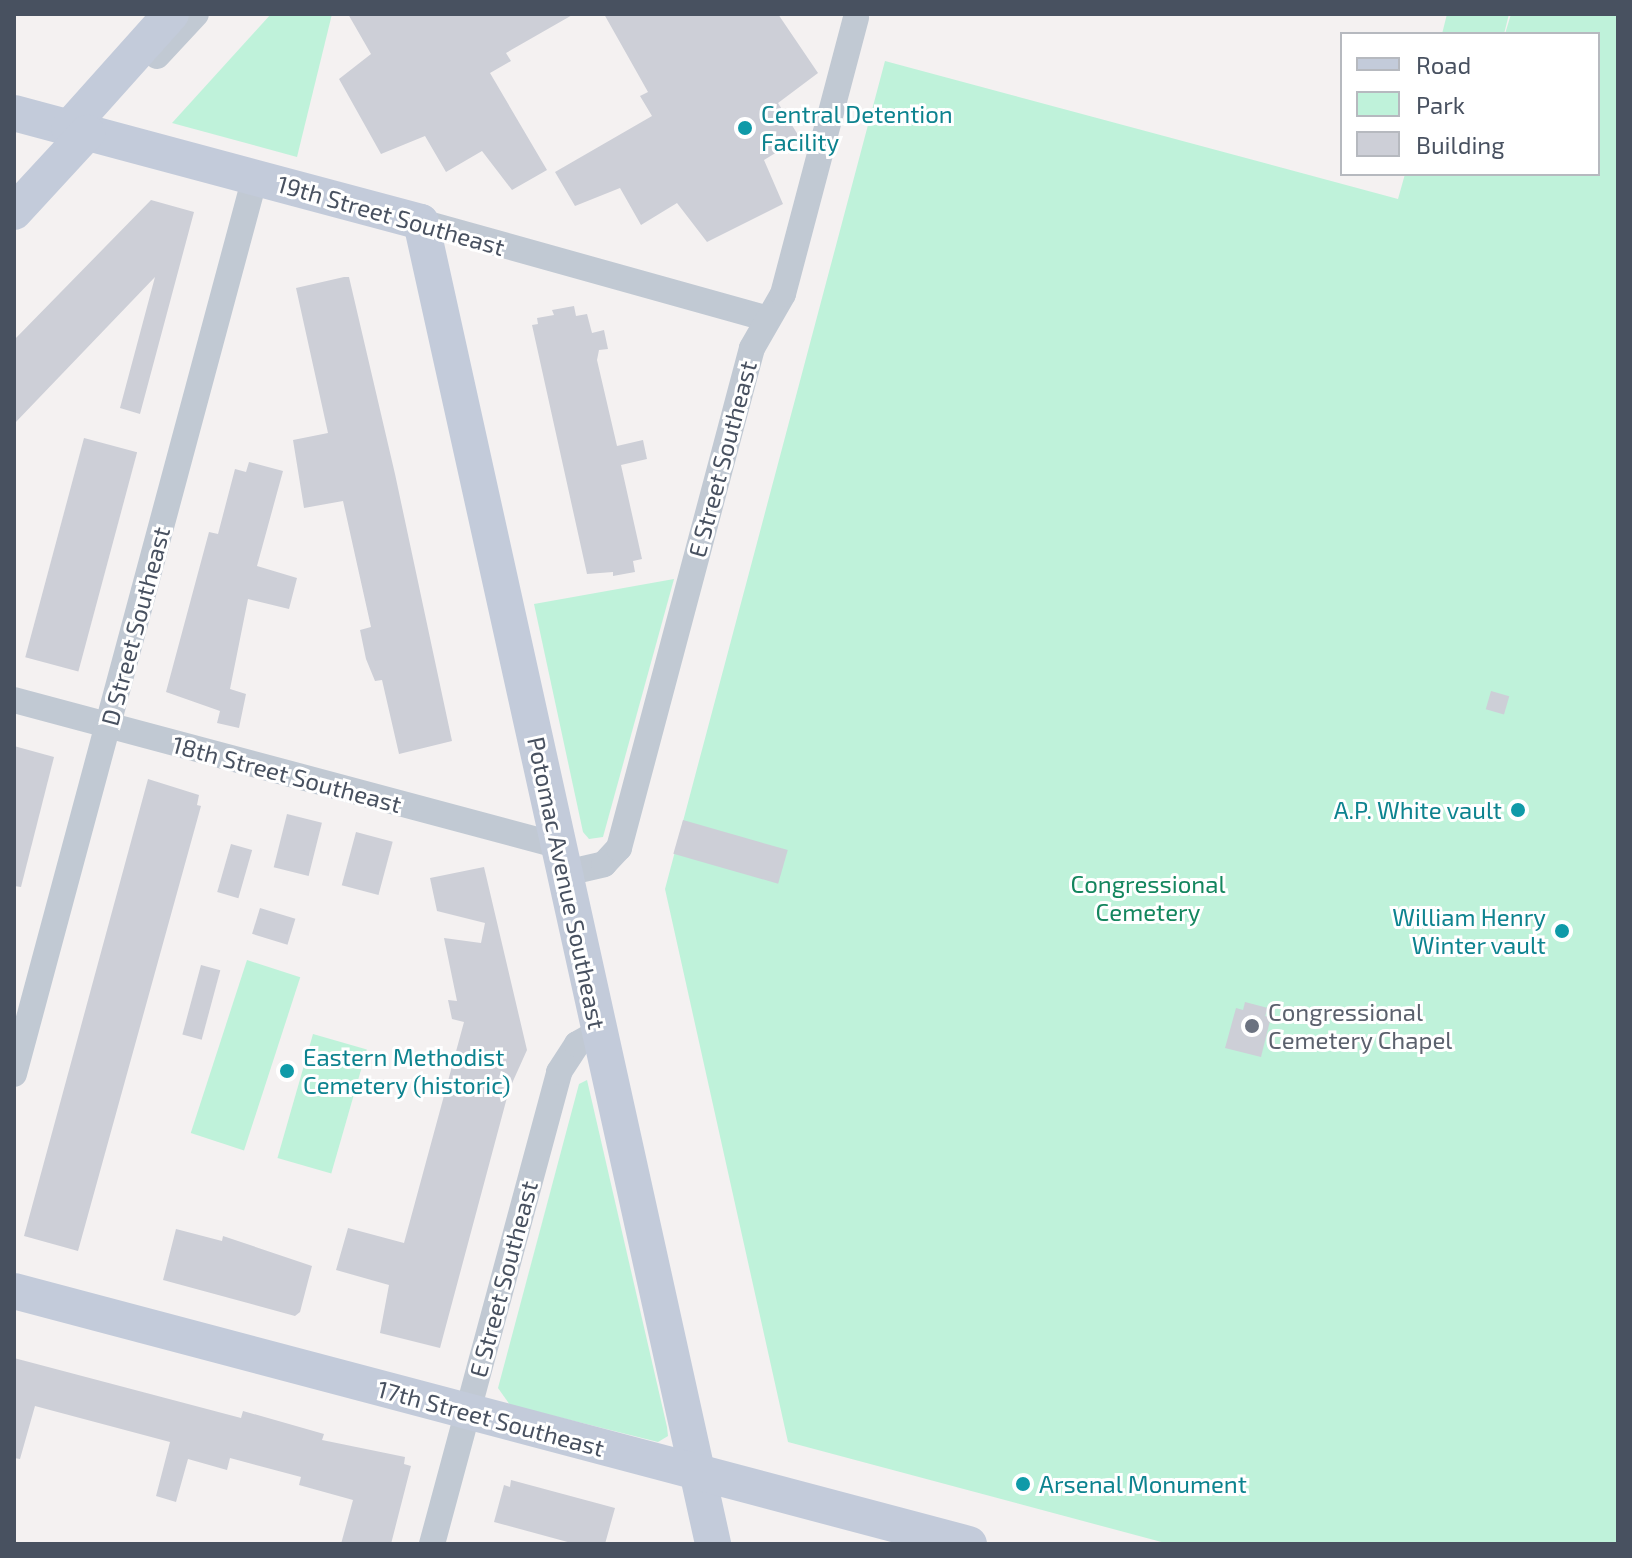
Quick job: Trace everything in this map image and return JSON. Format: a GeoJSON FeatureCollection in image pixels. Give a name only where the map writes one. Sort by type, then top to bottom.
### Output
{"type":"FeatureCollection","features":[{"type":"Feature","properties":{"kind":"main road"},"geometry":{"type":"LineString","coordinates":[[14,212],[171,14]]}},
{"type":"Feature","properties":{"kind":"main road","name":"19th Street Southeast"},"geometry":{"type":"LineString","coordinates":[[14,113],[421,222]]}},
{"type":"Feature","properties":{"kind":"main road","name":"Potomac Avenue Southeast"},"geometry":{"type":"LineString","coordinates":[[421,222],[713,1544]]}},
{"type":"Feature","properties":{"kind":"main road","name":"17th Street Southeast"},"geometry":{"type":"LineString","coordinates":[[14,1291],[969,1544]]}},
{"type":"Feature","properties":{"kind":"street"},"geometry":{"type":"LineString","coordinates":[[78,130],[196,14]]}},
{"type":"Feature","properties":{"kind":"street","name":"E Street Southeast"},"geometry":{"type":"LineString","coordinates":[[563,860],[604,864],[619,848],[752,348],[783,294],[856,17]]}},
{"type":"Feature","properties":{"kind":"street","name":"D Street Southeast"},"geometry":{"type":"LineString","coordinates":[[14,1074],[255,177]]}},
{"type":"Feature","properties":{"kind":"street","name":"19th Street Southeast"},"geometry":{"type":"LineString","coordinates":[[421,222],[768,319]]}},
{"type":"Feature","properties":{"kind":"street","name":"18th Street Southeast"},"geometry":{"type":"LineString","coordinates":[[14,700],[563,860]]}},
{"type":"Feature","properties":{"kind":"street","name":"E Street Southeast"},"geometry":{"type":"LineString","coordinates":[[432,1544],[559,1072],[577,1044],[599,1032]]}},
{"type":"Feature","properties":{"kind":"green space"},"geometry":{"type":"Polygon","coordinates":[[[271,14],[332,14],[297,157],[172,123],[271,14]]]}},
{"type":"Feature","properties":{"kind":"green space"},"geometry":{"type":"Polygon","coordinates":[[[1447,14],[1509,14],[1504,32],[1442,32],[1447,14]]]}},
{"type":"Feature","properties":{"kind":"green space","name":"Congressional Cemetery"},"geometry":{"type":"Polygon","coordinates":[[[1511,14],[1618,14],[1618,1544],[1169,1544],[788,1442],[665,889],[885,61],[1398,199],[1404,176],[1600,176],[1600,32],[1506,32],[1511,14]]]}},
{"type":"Feature","properties":{"kind":"green space"},"geometry":{"type":"Polygon","coordinates":[[[674,579],[603,837],[589,839],[583,832],[534,604],[674,579]]]}},
{"type":"Feature","properties":{"kind":"green space"},"geometry":{"type":"Polygon","coordinates":[[[247,960],[300,977],[244,1150],[191,1133],[247,960]]]}},
{"type":"Feature","properties":{"kind":"green space"},"geometry":{"type":"Polygon","coordinates":[[[313,1034],[367,1049],[331,1173],[277,1158],[313,1034]]]}},
{"type":"Feature","properties":{"kind":"green space"},"geometry":{"type":"Polygon","coordinates":[[[587,1080],[667,1427],[668,1436],[658,1442],[510,1405],[498,1388],[579,1084],[587,1080]]]}},
{"type":"Feature","properties":{"kind":"building"},"geometry":{"type":"Polygon","coordinates":[[[348,14],[574,14],[506,53],[511,61],[490,73],[547,170],[512,190],[482,151],[446,172],[425,136],[381,154],[339,79],[371,54],[348,14]]]}},
{"type":"Feature","properties":{"kind":"building","name":"Central Detention Facility"},"geometry":{"type":"Polygon","coordinates":[[[604,14],[778,14],[818,73],[778,103],[800,138],[764,160],[783,204],[707,242],[677,203],[641,225],[620,188],[575,206],[555,172],[652,116],[640,96],[648,92],[604,14]]]}},
{"type":"Feature","properties":{"kind":"building"},"geometry":{"type":"Polygon","coordinates":[[[151,200],[194,212],[140,414],[120,408],[155,277],[14,424],[14,340],[151,200]]]}},
{"type":"Feature","properties":{"kind":"building"},"geometry":{"type":"Polygon","coordinates":[[[349,277],[395,474],[452,741],[399,754],[382,680],[375,681],[366,659],[360,630],[371,627],[343,501],[304,508],[293,440],[328,433],[296,288],[349,277]]]}},
{"type":"Feature","properties":{"kind":"building"},"geometry":{"type":"Polygon","coordinates":[[[574,306],[576,316],[587,314],[592,333],[604,330],[608,349],[599,350],[597,360],[617,446],[643,440],[647,459],[621,465],[642,559],[633,561],[635,572],[613,576],[613,572],[587,574],[532,325],[538,324],[537,318],[554,315],[552,310],[574,306]]]}},
{"type":"Feature","properties":{"kind":"building"},"geometry":{"type":"Polygon","coordinates":[[[84,438],[137,452],[78,672],[25,657],[84,438]]]}},
{"type":"Feature","properties":{"kind":"building"},"geometry":{"type":"Polygon","coordinates":[[[249,462],[283,471],[257,566],[297,578],[289,609],[248,599],[230,689],[246,694],[239,728],[217,723],[220,711],[166,692],[209,532],[218,534],[235,469],[246,472],[249,462]]]}},
{"type":"Feature","properties":{"kind":"building"},"geometry":{"type":"Polygon","coordinates":[[[1491,691],[1509,696],[1504,715],[1486,709],[1491,691]]]}},
{"type":"Feature","properties":{"kind":"building"},"geometry":{"type":"Polygon","coordinates":[[[14,746],[54,757],[21,887],[14,886],[14,746]]]}},
{"type":"Feature","properties":{"kind":"building"},"geometry":{"type":"Polygon","coordinates":[[[148,779],[199,795],[197,805],[201,806],[78,1251],[24,1236],[148,779]]]}},
{"type":"Feature","properties":{"kind":"building"},"geometry":{"type":"Polygon","coordinates":[[[287,814],[322,823],[309,876],[274,867],[287,814]]]}},
{"type":"Feature","properties":{"kind":"building"},"geometry":{"type":"Polygon","coordinates":[[[683,820],[788,850],[778,884],[673,854],[683,820]]]}},
{"type":"Feature","properties":{"kind":"building"},"geometry":{"type":"Polygon","coordinates":[[[356,832],[393,842],[378,895],[342,885],[356,832]]]}},
{"type":"Feature","properties":{"kind":"building"},"geometry":{"type":"Polygon","coordinates":[[[231,844],[252,850],[238,898],[217,892],[231,844]]]}},
{"type":"Feature","properties":{"kind":"building"},"geometry":{"type":"Polygon","coordinates":[[[484,867],[527,1050],[509,1090],[440,1348],[380,1333],[389,1285],[336,1270],[348,1228],[404,1243],[464,1022],[452,1019],[448,1000],[457,1001],[444,938],[481,943],[485,923],[437,911],[430,878],[484,867]]]}},
{"type":"Feature","properties":{"kind":"building"},"geometry":{"type":"Polygon","coordinates":[[[260,908],[295,919],[287,945],[252,934],[260,908]]]}},
{"type":"Feature","properties":{"kind":"building"},"geometry":{"type":"Polygon","coordinates":[[[201,965],[220,970],[202,1040],[182,1035],[201,965]]]}},
{"type":"Feature","properties":{"kind":"building","name":"Congressional Cemetery Chapel"},"geometry":{"type":"Polygon","coordinates":[[[1245,1002],[1268,1008],[1265,1016],[1271,1017],[1261,1057],[1225,1048],[1236,1008],[1243,1010],[1245,1002]]]}},
{"type":"Feature","properties":{"kind":"building"},"geometry":{"type":"Polygon","coordinates":[[[176,1229],[222,1241],[223,1236],[312,1266],[300,1312],[295,1316],[163,1280],[176,1229]]]}},
{"type":"Feature","properties":{"kind":"building"},"geometry":{"type":"Polygon","coordinates":[[[14,1358],[241,1418],[243,1411],[324,1434],[322,1440],[405,1457],[404,1464],[411,1466],[391,1544],[341,1544],[353,1500],[299,1485],[301,1477],[230,1458],[227,1470],[188,1459],[176,1502],[156,1496],[170,1442],[35,1406],[20,1459],[14,1458],[14,1358]]]}},
{"type":"Feature","properties":{"kind":"building"},"geometry":{"type":"Polygon","coordinates":[[[511,1480],[615,1508],[605,1544],[575,1544],[494,1522],[504,1485],[510,1487],[511,1480]]]}},
{"type":"Feature","properties":{"kind":"place","name":"Central Detention Facility"},"geometry":{"type":"Point","coordinates":[745,128]}},
{"type":"Feature","properties":{"kind":"place","name":"A.P. White vault"},"geometry":{"type":"Point","coordinates":[1518,810]}},
{"type":"Feature","properties":{"kind":"place","name":"William Henry Winter vault"},"geometry":{"type":"Point","coordinates":[1562,931]}},
{"type":"Feature","properties":{"kind":"place","name":"Congressional Cemetery Chapel"},"geometry":{"type":"Point","coordinates":[1252,1026]}},
{"type":"Feature","properties":{"kind":"place","name":"Eastern Methodist Cemetery (historic)"},"geometry":{"type":"Point","coordinates":[287,1071]}},
{"type":"Feature","properties":{"kind":"place","name":"Arsenal Monument"},"geometry":{"type":"Point","coordinates":[1023,1484]}}]}
